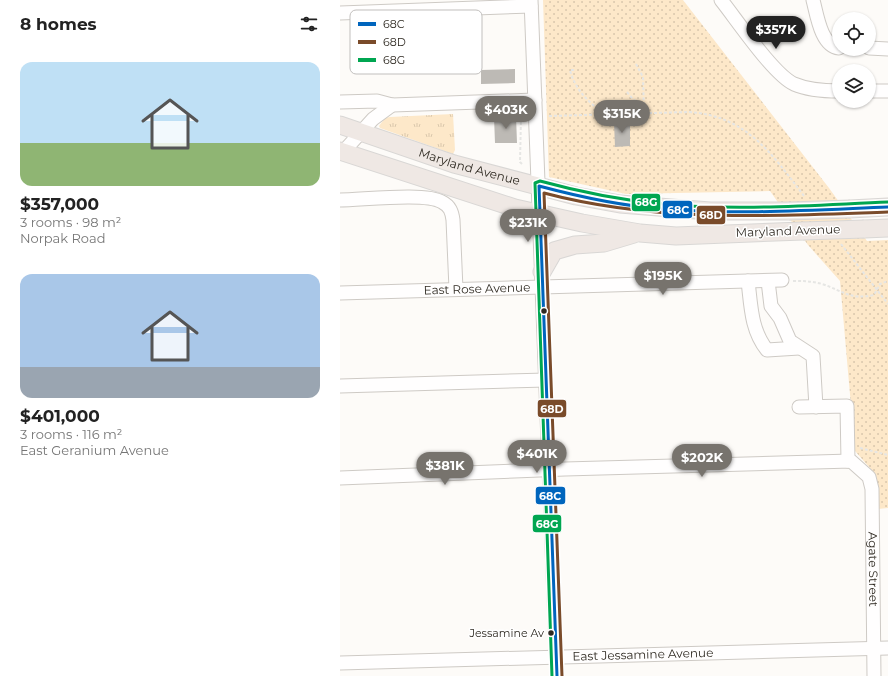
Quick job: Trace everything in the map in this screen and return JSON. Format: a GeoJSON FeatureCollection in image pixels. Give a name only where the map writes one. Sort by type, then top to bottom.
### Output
{"type":"FeatureCollection","features":[{"type":"Feature","properties":{"kind":"main road","name":"Maryland Avenue"},"geometry":{"type":"LineString","coordinates":[[340,125],[454,164],[576,196],[620,204],[655,208],[752,212],[888,207]]}},
{"type":"Feature","properties":{"kind":"main road","name":"Maryland Avenue"},"geometry":{"type":"LineString","coordinates":[[341,152],[487,200],[539,214],[640,233],[676,236],[888,228]]}},
{"type":"Feature","properties":{"kind":"main road"},"geometry":{"type":"LineString","coordinates":[[542,280],[554,251],[575,245],[604,242],[640,233]]}},
{"type":"Feature","properties":{"kind":"street"},"geometry":{"type":"LineString","coordinates":[[721,0],[777,71],[793,83],[817,90],[832,91]]}},
{"type":"Feature","properties":{"kind":"street"},"geometry":{"type":"LineString","coordinates":[[813,0],[825,39],[832,45]]}},
{"type":"Feature","properties":{"kind":"street"},"geometry":{"type":"LineString","coordinates":[[397,10],[531,3],[557,676]]}},
{"type":"Feature","properties":{"kind":"street"},"geometry":{"type":"LineString","coordinates":[[340,13],[350,12]]}},
{"type":"Feature","properties":{"kind":"street"},"geometry":{"type":"LineString","coordinates":[[876,48],[888,49]]}},
{"type":"Feature","properties":{"kind":"street"},"geometry":{"type":"LineString","coordinates":[[876,91],[888,91]]}},
{"type":"Feature","properties":{"kind":"street"},"geometry":{"type":"LineString","coordinates":[[340,102],[377,101],[392,105],[535,100]]}},
{"type":"Feature","properties":{"kind":"street"},"geometry":{"type":"LineString","coordinates":[[341,152],[374,119],[392,105]]}},
{"type":"Feature","properties":{"kind":"street"},"geometry":{"type":"LineString","coordinates":[[340,200],[427,197],[442,202],[451,209],[453,220],[456,290]]}},
{"type":"Feature","properties":{"kind":"street","name":"East Rose Avenue"},"geometry":{"type":"LineString","coordinates":[[340,293],[456,290],[542,280],[782,280]]}},
{"type":"Feature","properties":{"kind":"street"},"geometry":{"type":"LineString","coordinates":[[748,281],[753,321],[759,340],[767,350],[799,348]]}},
{"type":"Feature","properties":{"kind":"street"},"geometry":{"type":"LineString","coordinates":[[768,281],[771,306],[780,318],[790,341],[813,356],[816,406]]}},
{"type":"Feature","properties":{"kind":"street"},"geometry":{"type":"LineString","coordinates":[[340,386],[546,380]]}},
{"type":"Feature","properties":{"kind":"street"},"geometry":{"type":"LineString","coordinates":[[340,478],[550,469],[848,461],[847,406],[799,407]]}},
{"type":"Feature","properties":{"kind":"street","name":"Agate Street"},"geometry":{"type":"LineString","coordinates":[[848,461],[860,468],[869,477],[872,489],[874,676]]}},
{"type":"Feature","properties":{"kind":"street","name":"East Jessamine Avenue"},"geometry":{"type":"LineString","coordinates":[[340,663],[888,648]]}},
{"type":"Feature","properties":{"kind":"path"},"geometry":{"type":"LineString","coordinates":[[636,64],[643,77],[644,112]]}},
{"type":"Feature","properties":{"kind":"path"},"geometry":{"type":"LineString","coordinates":[[574,70],[570,70],[576,85],[589,103],[605,114]]}},
{"type":"Feature","properties":{"kind":"path"},"geometry":{"type":"LineString","coordinates":[[627,92],[644,112]]}},
{"type":"Feature","properties":{"kind":"path"},"geometry":{"type":"LineString","coordinates":[[535,117],[644,112],[689,112],[718,117],[745,130],[767,148]]}},
{"type":"Feature","properties":{"kind":"path"},"geometry":{"type":"LineString","coordinates":[[521,117],[520,162],[522,164]]}},
{"type":"Feature","properties":{"kind":"path"},"geometry":{"type":"LineString","coordinates":[[782,280],[814,282],[847,296],[857,297],[874,295],[880,284],[887,281]]}},
{"type":"Feature","properties":{"kind":"path"},"geometry":{"type":"LineString","coordinates":[[857,448],[888,455]]}},
{"type":"Feature","properties":{"kind":"green space"},"geometry":{"type":"Polygon","coordinates":[[[543,0],[683,0],[829,188],[867,241],[888,240],[888,508],[878,509],[876,475],[855,451],[840,281],[808,245],[770,191],[626,194],[549,177],[543,0]]]}},
{"type":"Feature","properties":{"kind":"green space"},"geometry":{"type":"Polygon","coordinates":[[[453,114],[455,150],[453,154],[380,128],[379,126],[385,118],[390,117],[453,114]]]}},
{"type":"Feature","properties":{"kind":"building"},"geometry":{"type":"Polygon","coordinates":[[[515,69],[515,83],[481,84],[482,70],[515,69]]]}},
{"type":"Feature","properties":{"kind":"building"},"geometry":{"type":"Polygon","coordinates":[[[516,116],[517,143],[495,143],[494,117],[516,116]]]}},
{"type":"Feature","properties":{"kind":"building"},"geometry":{"type":"Polygon","coordinates":[[[641,116],[642,123],[635,123],[635,117],[641,116]]]}},
{"type":"Feature","properties":{"kind":"building"},"geometry":{"type":"Polygon","coordinates":[[[614,122],[630,122],[630,146],[615,147],[614,122]]]}},
{"type":"Feature","properties":{"kind":"transit line","name":"68G"},"geometry":{"type":"LineString","coordinates":[[552,676],[535,183],[540,181],[570,189],[616,198],[690,206],[775,207],[888,202]]}},
{"type":"Feature","properties":{"kind":"transit line","name":"68C"},"geometry":{"type":"LineString","coordinates":[[557,676],[539,186],[616,203],[648,208],[692,211],[776,211],[888,207]]}},
{"type":"Feature","properties":{"kind":"transit line","name":"68D"},"geometry":{"type":"LineString","coordinates":[[562,676],[544,193],[586,203],[672,213],[758,216],[888,212]]}},
{"type":"Feature","properties":{"kind":"place","name":"Jessamine Av"},"geometry":{"type":"Point","coordinates":[551,633]}}]}
